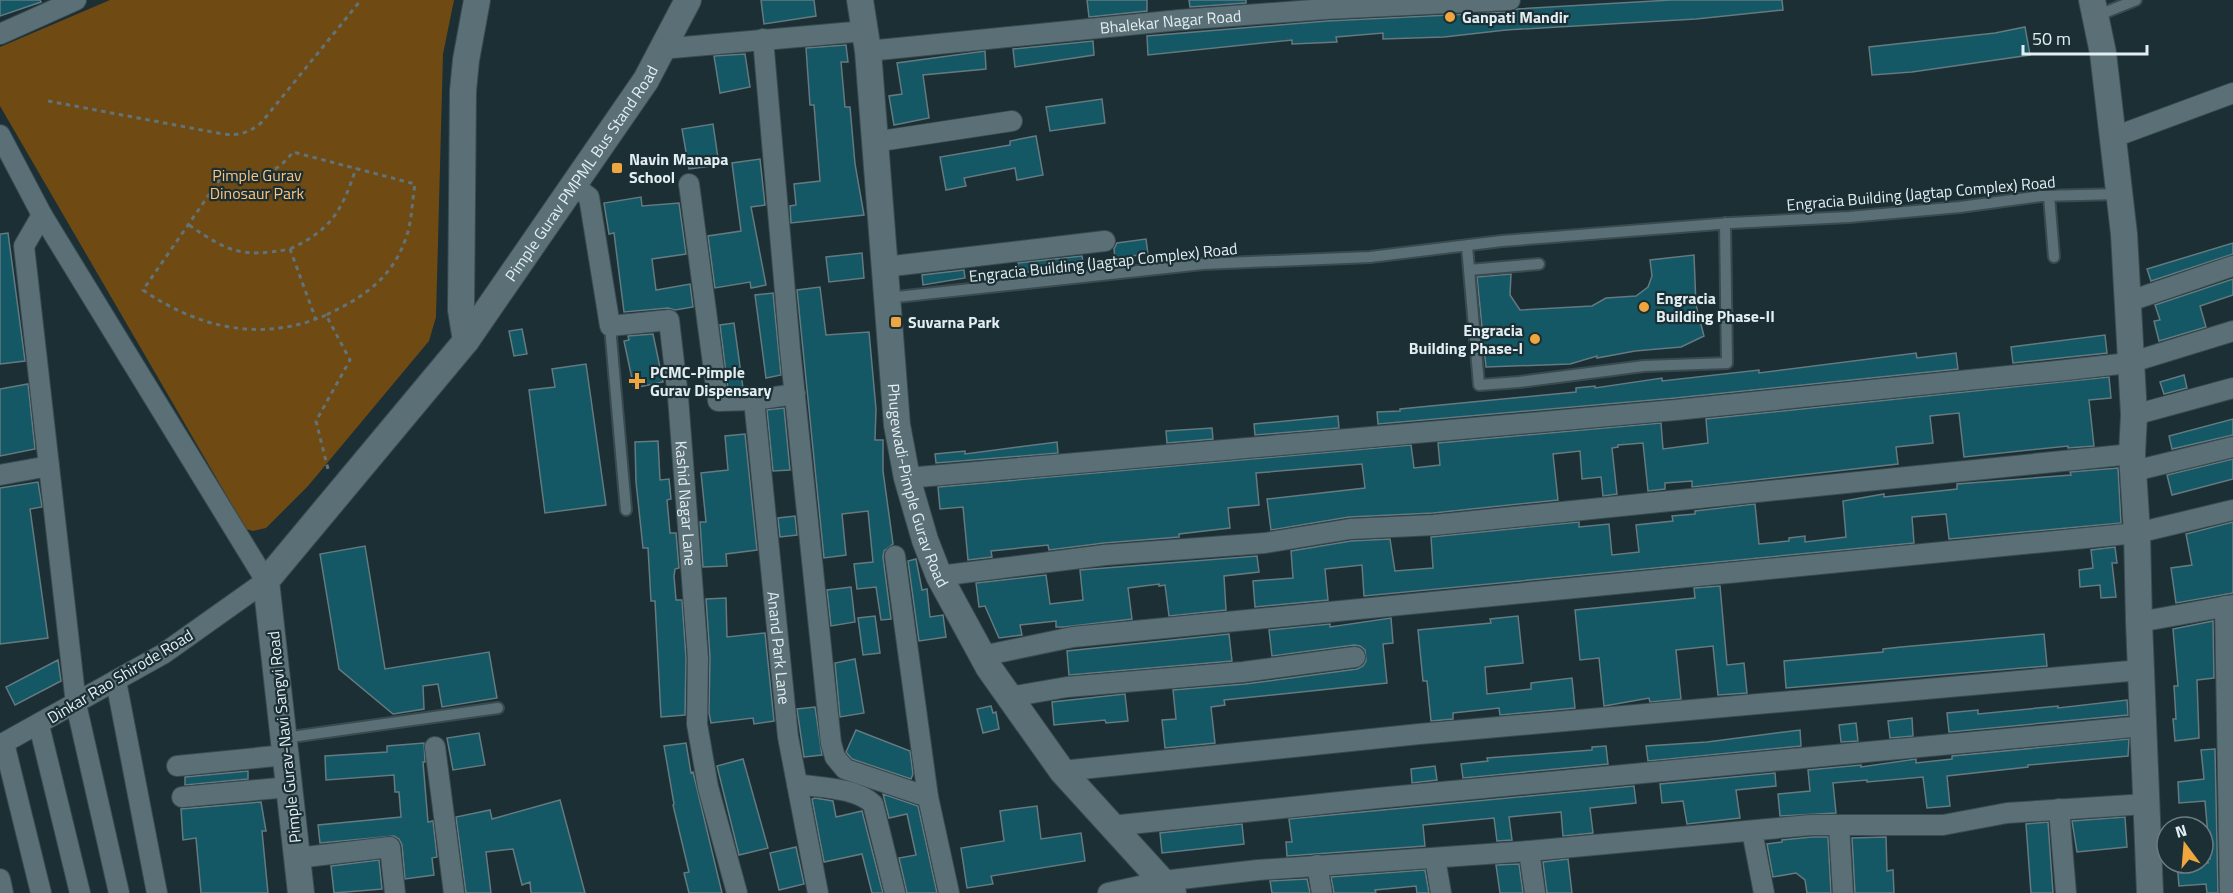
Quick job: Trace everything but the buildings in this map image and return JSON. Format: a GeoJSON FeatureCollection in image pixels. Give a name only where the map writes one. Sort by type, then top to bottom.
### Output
{"type":"FeatureCollection","features":[{"type":"Feature","properties":{"kind":"street"},"geometry":{"type":"LineString","coordinates":[[0,34],[76,0]]}},
{"type":"Feature","properties":{"kind":"street"},"geometry":{"type":"LineString","coordinates":[[466,342],[462,310],[463,91],[477,0]]}},
{"type":"Feature","properties":{"kind":"street","name":"Pimple Gurav PMPML Bus Stand Road"},"geometry":{"type":"LineString","coordinates":[[266,581],[466,342],[646,80],[688,0]]}},
{"type":"Feature","properties":{"kind":"street","name":"Phugewadi-Pimple Gurav Road"},"geometry":{"type":"LineString","coordinates":[[860,0],[866,41],[897,426],[907,478],[925,540],[939,576],[982,656],[1010,697],[1062,771],[1168,887]]}},
{"type":"Feature","properties":{"kind":"street","name":"Bhalekar Nagar Road"},"geometry":{"type":"LineString","coordinates":[[661,48],[763,39],[866,41],[1179,20],[1265,7],[1510,0]]}},
{"type":"Feature","properties":{"kind":"street"},"geometry":{"type":"LineString","coordinates":[[2094,8],[2103,53],[2124,234],[2129,363],[2134,415],[2133,462],[2150,893]]}},
{"type":"Feature","properties":{"kind":"street"},"geometry":{"type":"LineString","coordinates":[[763,39],[795,394],[831,743],[835,757],[845,769],[928,797]]}},
{"type":"Feature","properties":{"kind":"street"},"geometry":{"type":"LineString","coordinates":[[2114,137],[2233,93]]}},
{"type":"Feature","properties":{"kind":"street"},"geometry":{"type":"LineString","coordinates":[[874,142],[1012,122]]}},
{"type":"Feature","properties":{"kind":"street"},"geometry":{"type":"LineString","coordinates":[[3,145],[42,215],[266,581]]}},
{"type":"Feature","properties":{"kind":"street"},"geometry":{"type":"LineString","coordinates":[[689,184],[718,401],[754,400],[795,394]]}},
{"type":"Feature","properties":{"kind":"street"},"geometry":{"type":"LineString","coordinates":[[573,185],[589,197],[610,326]]}},
{"type":"Feature","properties":{"kind":"street"},"geometry":{"type":"LineString","coordinates":[[42,215],[24,246],[76,704],[118,893]]}},
{"type":"Feature","properties":{"kind":"street"},"geometry":{"type":"LineString","coordinates":[[884,267],[1105,241]]}},
{"type":"Feature","properties":{"kind":"street"},"geometry":{"type":"LineString","coordinates":[[2127,302],[2233,266]]}},
{"type":"Feature","properties":{"kind":"street","name":"Kashid Nagar Lane"},"geometry":{"type":"LineString","coordinates":[[610,326],[669,320],[678,397],[698,658],[697,724],[708,787],[737,893]]}},
{"type":"Feature","properties":{"kind":"street"},"geometry":{"type":"LineString","coordinates":[[907,478],[1676,410],[2129,363],[2233,331]]}},
{"type":"Feature","properties":{"kind":"street"},"geometry":{"type":"LineString","coordinates":[[2134,415],[2233,388]]}},
{"type":"Feature","properties":{"kind":"street","name":"Anand Park Lane"},"geometry":{"type":"LineString","coordinates":[[754,400],[788,737],[818,893]]}},
{"type":"Feature","properties":{"kind":"street"},"geometry":{"type":"LineString","coordinates":[[939,576],[1105,555],[1265,543],[1350,529],[1434,525],[2133,462],[2233,447]]}},
{"type":"Feature","properties":{"kind":"street"},"geometry":{"type":"LineString","coordinates":[[0,474],[49,466]]}},
{"type":"Feature","properties":{"kind":"street"},"geometry":{"type":"LineString","coordinates":[[982,656],[1073,637],[2137,533],[2233,510]]}},
{"type":"Feature","properties":{"kind":"street"},"geometry":{"type":"LineString","coordinates":[[895,556],[928,797],[949,893]]}},
{"type":"Feature","properties":{"kind":"street","name":"Dinkar Rao Shirode Road"},"geometry":{"type":"LineString","coordinates":[[2,744],[163,654],[266,581]]}},
{"type":"Feature","properties":{"kind":"street","name":"Pimple Gurav-Navi Sangvi Road"},"geometry":{"type":"LineString","coordinates":[[266,581],[301,893]]}},
{"type":"Feature","properties":{"kind":"street"},"geometry":{"type":"LineString","coordinates":[[2139,622],[2229,606],[2230,893]]}},
{"type":"Feature","properties":{"kind":"street"},"geometry":{"type":"LineString","coordinates":[[1010,697],[1067,687],[1243,672],[1355,657]]}},
{"type":"Feature","properties":{"kind":"street"},"geometry":{"type":"LineString","coordinates":[[1062,771],[1419,734],[2141,670]]}},
{"type":"Feature","properties":{"kind":"street"},"geometry":{"type":"LineString","coordinates":[[116,681],[157,893]]}},
{"type":"Feature","properties":{"kind":"street"},"geometry":{"type":"LineString","coordinates":[[39,725],[80,893]]}},
{"type":"Feature","properties":{"kind":"street"},"geometry":{"type":"LineString","coordinates":[[1111,826],[1378,798],[2143,726]]}},
{"type":"Feature","properties":{"kind":"street"},"geometry":{"type":"LineString","coordinates":[[2,744],[41,893]]}},
{"type":"Feature","properties":{"kind":"street"},"geometry":{"type":"LineString","coordinates":[[177,766],[285,746]]}},
{"type":"Feature","properties":{"kind":"street"},"geometry":{"type":"LineString","coordinates":[[435,747],[454,893]]}},
{"type":"Feature","properties":{"kind":"street"},"geometry":{"type":"LineString","coordinates":[[797,784],[855,793],[866,797],[873,804],[896,893]]}},
{"type":"Feature","properties":{"kind":"street"},"geometry":{"type":"LineString","coordinates":[[182,797],[289,787]]}},
{"type":"Feature","properties":{"kind":"street"},"geometry":{"type":"LineString","coordinates":[[1108,893],[1168,887],[1258,870],[1529,851],[1811,825],[1943,825],[2007,813],[2146,804]]}},
{"type":"Feature","properties":{"kind":"street"},"geometry":{"type":"LineString","coordinates":[[2059,809],[2066,893]]}},
{"type":"Feature","properties":{"kind":"street"},"geometry":{"type":"LineString","coordinates":[[1839,825],[1842,893]]}},
{"type":"Feature","properties":{"kind":"street"},"geometry":{"type":"LineString","coordinates":[[1752,831],[1764,893]]}},
{"type":"Feature","properties":{"kind":"street"},"geometry":{"type":"LineString","coordinates":[[297,858],[390,847],[395,893]]}},
{"type":"Feature","properties":{"kind":"street"},"geometry":{"type":"LineString","coordinates":[[1529,851],[1535,893]]}},
{"type":"Feature","properties":{"kind":"street"},"geometry":{"type":"LineString","coordinates":[[1435,858],[1441,893]]}},
{"type":"Feature","properties":{"kind":"street"},"geometry":{"type":"LineString","coordinates":[[1317,865],[1322,893]]}},
{"type":"Feature","properties":{"kind":"street"},"geometry":{"type":"LineString","coordinates":[[0,879],[3,893]]}},
{"type":"Feature","properties":{"kind":"lane"},"geometry":{"type":"LineString","coordinates":[[2094,8],[2136,0]]}},
{"type":"Feature","properties":{"kind":"lane","name":"Engracia Building (Jagtap Complex) Road"},"geometry":{"type":"LineString","coordinates":[[887,298],[1203,264],[1370,257],[1725,223],[1860,216],[2049,196],[2119,194]]}},
{"type":"Feature","properties":{"kind":"lane"},"geometry":{"type":"LineString","coordinates":[[2049,196],[2054,257]]}},
{"type":"Feature","properties":{"kind":"lane"},"geometry":{"type":"LineString","coordinates":[[1467,246],[1479,385],[1519,382],[1644,366],[1727,363],[1725,223]]}},
{"type":"Feature","properties":{"kind":"lane"},"geometry":{"type":"LineString","coordinates":[[1469,270],[1539,264]]}},
{"type":"Feature","properties":{"kind":"lane"},"geometry":{"type":"LineString","coordinates":[[610,326],[626,510]]}},
{"type":"Feature","properties":{"kind":"lane"},"geometry":{"type":"LineString","coordinates":[[285,746],[498,708]]}},
{"type":"Feature","properties":{"kind":"path"},"geometry":{"type":"LineString","coordinates":[[48,101],[223,134],[236,135],[249,132],[261,123],[361,0]]}},
{"type":"Feature","properties":{"kind":"path"},"geometry":{"type":"LineString","coordinates":[[293,152],[356,168],[415,184],[407,233],[400,253],[384,278],[355,301],[308,324],[261,330],[230,328],[184,315],[143,290],[222,176],[238,180],[263,175],[284,165],[293,152]]}},
{"type":"Feature","properties":{"kind":"path"},"geometry":{"type":"LineString","coordinates":[[189,224],[217,245],[231,251],[252,254],[290,249],[303,243],[329,224],[348,190],[356,168]]}},
{"type":"Feature","properties":{"kind":"path"},"geometry":{"type":"LineString","coordinates":[[290,249],[316,320]]}},
{"type":"Feature","properties":{"kind":"path"},"geometry":{"type":"LineString","coordinates":[[326,315],[350,360],[316,421],[336,498]]}},
{"type":"Feature","properties":{"kind":"green space","name":"Pimple Gurav Dinosaur Park"},"geometry":{"type":"Polygon","coordinates":[[[110,0],[454,0],[443,54],[436,317],[429,341],[308,486],[266,528],[253,531],[246,529],[0,106],[0,47],[110,0]]]}},
{"type":"Feature","properties":{"kind":"place","name":"Ganpati Mandir"},"geometry":{"type":"Point","coordinates":[1450,17]}},
{"type":"Feature","properties":{"kind":"place","name":"Navin Manapa School"},"geometry":{"type":"Point","coordinates":[617,168]}},
{"type":"Feature","properties":{"kind":"place","name":"Engracia Building Phase-II"},"geometry":{"type":"Point","coordinates":[1644,307]}},
{"type":"Feature","properties":{"kind":"place","name":"Suvarna Park"},"geometry":{"type":"Point","coordinates":[896,322]}},
{"type":"Feature","properties":{"kind":"place","name":"Engracia Building Phase-I"},"geometry":{"type":"Point","coordinates":[1535,339]}},
{"type":"Feature","properties":{"kind":"place","name":"PCMC-Pimple Gurav Dispensary"},"geometry":{"type":"Point","coordinates":[637,381]}}]}
